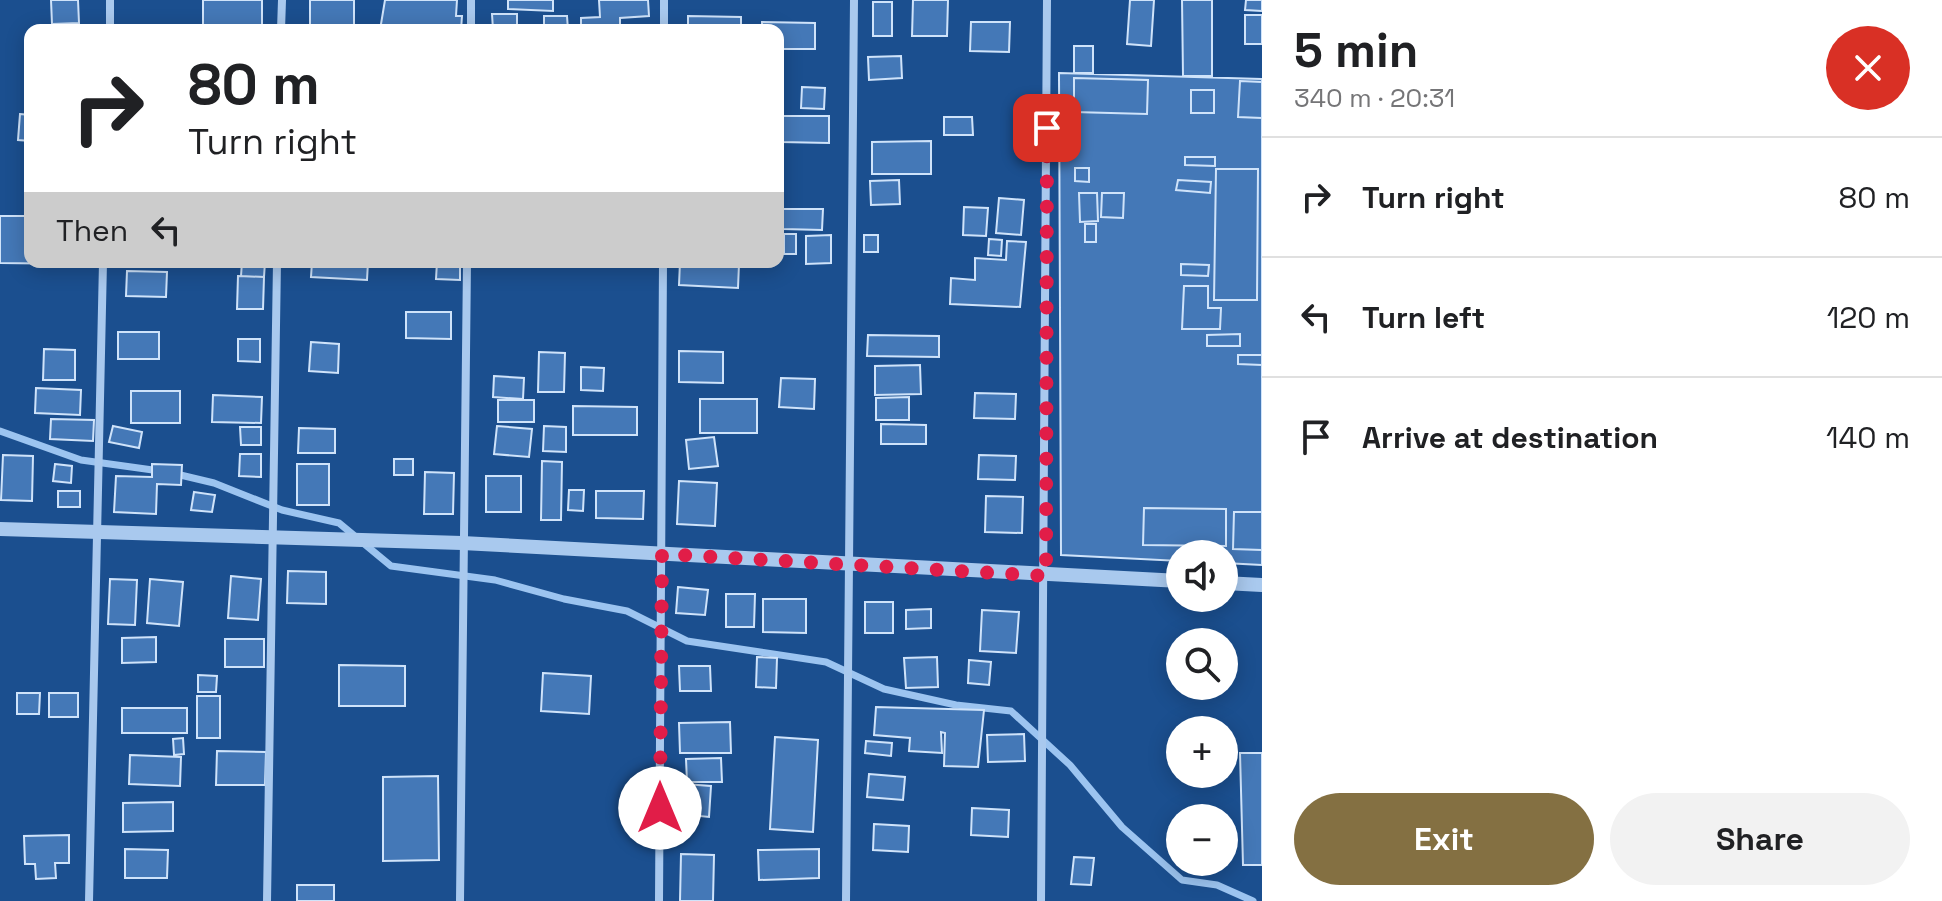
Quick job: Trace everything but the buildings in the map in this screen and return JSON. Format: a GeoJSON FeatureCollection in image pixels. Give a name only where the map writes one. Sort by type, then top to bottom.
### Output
{"type":"FeatureCollection","features":[{"type":"Feature","properties":{"kind":"street"},"geometry":{"type":"LineString","coordinates":[[110,0],[110,24]]}},
{"type":"Feature","properties":{"kind":"street"},"geometry":{"type":"LineString","coordinates":[[281,24],[282,0]]}},
{"type":"Feature","properties":{"kind":"street"},"geometry":{"type":"LineString","coordinates":[[471,0],[471,24]]}},
{"type":"Feature","properties":{"kind":"street"},"geometry":{"type":"LineString","coordinates":[[664,0],[664,24]]}},
{"type":"Feature","properties":{"kind":"street"},"geometry":{"type":"LineString","coordinates":[[846,901],[854,0]]}},
{"type":"Feature","properties":{"kind":"street"},"geometry":{"type":"LineString","coordinates":[[1041,901],[1046,576],[1047,0]]}},
{"type":"Feature","properties":{"kind":"street"},"geometry":{"type":"LineString","coordinates":[[89,901],[103,268]]}},
{"type":"Feature","properties":{"kind":"street"},"geometry":{"type":"LineString","coordinates":[[267,901],[277,268]]}},
{"type":"Feature","properties":{"kind":"street"},"geometry":{"type":"LineString","coordinates":[[460,901],[467,268]]}},
{"type":"Feature","properties":{"kind":"street"},"geometry":{"type":"LineString","coordinates":[[659,901],[663,268]]}},
{"type":"Feature","properties":{"kind":"street"},"geometry":{"type":"LineString","coordinates":[[0,529],[378,541],[462,548],[662,554],[1166,580]]}},
{"type":"Feature","properties":{"kind":"street"},"geometry":{"type":"LineString","coordinates":[[1238,584],[1262,585]]}},
{"type":"Feature","properties":{"kind":"waterway"},"geometry":{"type":"LineString","coordinates":[[0,431],[81,460],[160,471]]}},
{"type":"Feature","properties":{"kind":"waterway"},"geometry":{"type":"LineString","coordinates":[[172,473],[214,483],[282,510],[339,523],[391,566],[495,580],[564,599],[627,611],[687,641],[826,662],[884,689],[956,705],[1011,711],[1070,765],[1122,827],[1182,880],[1217,885],[1253,901]]}},
{"type":"Feature","properties":{"kind":"route"},"geometry":{"type":"LineString","coordinates":[[660,808],[662,554],[1046,576],[1047,128]]}}]}
